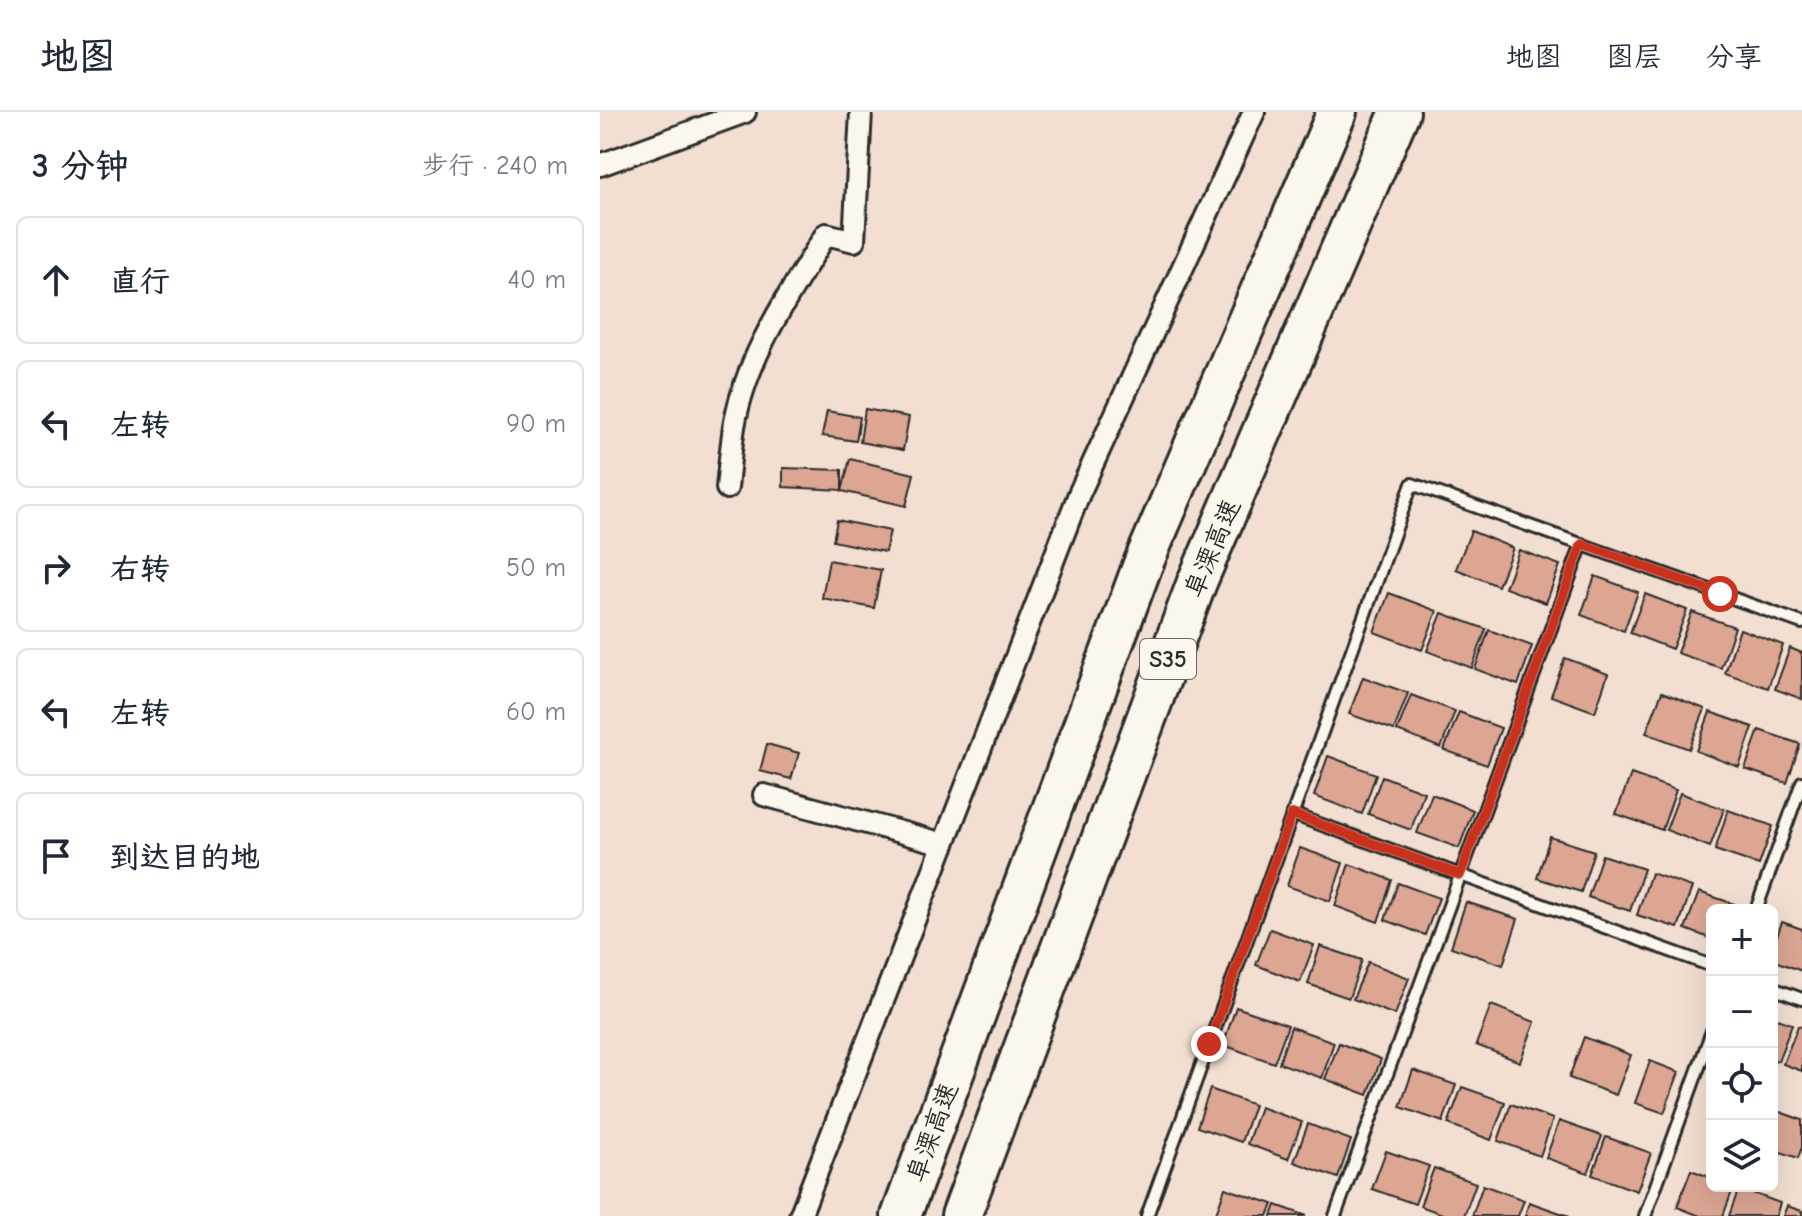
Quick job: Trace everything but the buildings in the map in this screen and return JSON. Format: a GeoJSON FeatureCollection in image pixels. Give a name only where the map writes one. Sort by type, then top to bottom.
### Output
{"type":"FeatureCollection","features":[{"type":"Feature","properties":{"kind":"highway","name":"阜溧高速"},"geometry":{"type":"LineString","coordinates":[[901,1216],[1143,564],[1337,112]]}},
{"type":"Feature","properties":{"kind":"highway","name":"阜溧高速"},"geometry":{"type":"LineString","coordinates":[[961,1216],[1197,582],[1400,112]]}},
{"type":"Feature","properties":{"kind":"street"},"geometry":{"type":"LineString","coordinates":[[600,165],[745,112]]}},
{"type":"Feature","properties":{"kind":"street"},"geometry":{"type":"LineString","coordinates":[[727,488],[734,425],[754,360],[775,317],[826,234],[854,241],[861,112]]}},
{"type":"Feature","properties":{"kind":"street"},"geometry":{"type":"LineString","coordinates":[[800,1216],[1079,494],[1254,112]]}},
{"type":"Feature","properties":{"kind":"street"},"geometry":{"type":"LineString","coordinates":[[764,795],[944,844]]}},
{"type":"Feature","properties":{"kind":"lane"},"geometry":{"type":"LineString","coordinates":[[1147,1216],[1412,484],[1802,623]]}},
{"type":"Feature","properties":{"kind":"lane"},"geometry":{"type":"LineString","coordinates":[[1335,1216],[1582,544]]}},
{"type":"Feature","properties":{"kind":"lane"},"geometry":{"type":"LineString","coordinates":[[1758,904],[1802,782]]}},
{"type":"Feature","properties":{"kind":"lane"},"geometry":{"type":"LineString","coordinates":[[1292,814],[1706,964]]}},
{"type":"Feature","properties":{"kind":"lane"},"geometry":{"type":"LineString","coordinates":[[1778,990],[1802,999]]}},
{"type":"Feature","properties":{"kind":"lane"},"geometry":{"type":"LineString","coordinates":[[1645,1216],[1706,1048]]}},
{"type":"Feature","properties":{"kind":"route"},"geometry":{"type":"LineString","coordinates":[[1209,1044],[1292,814],[1460,875],[1582,544],[1720,594]]}}]}
